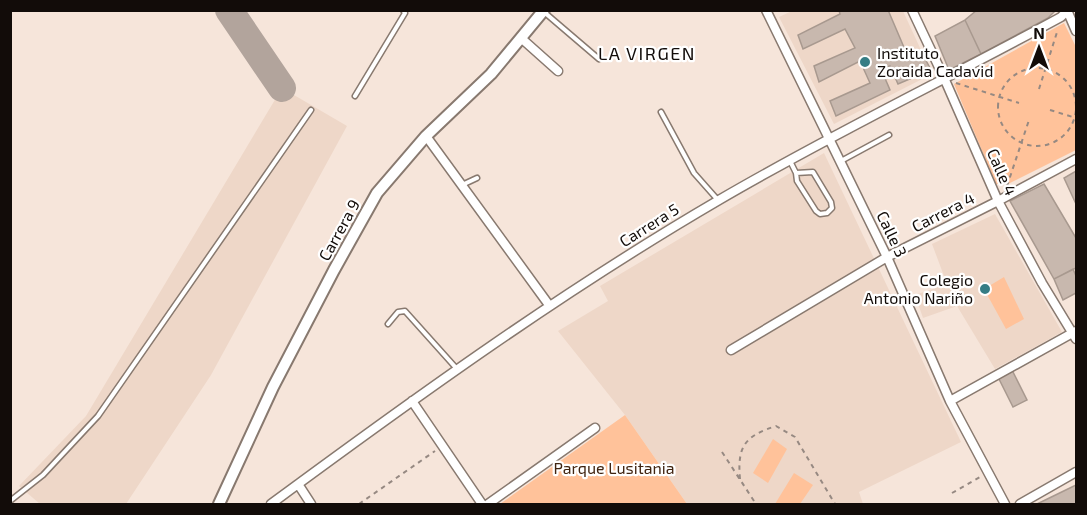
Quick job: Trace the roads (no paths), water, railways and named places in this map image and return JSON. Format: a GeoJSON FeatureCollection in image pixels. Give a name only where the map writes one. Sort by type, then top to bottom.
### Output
{"type":"FeatureCollection","features":[{"type":"Feature","properties":{"kind":"street","name":"Calle 4"},"geometry":{"type":"LineString","coordinates":[[912,10],[949,81],[1001,200],[1042,283],[1076,334]]}},
{"type":"Feature","properties":{"kind":"street","name":"Carrera 9"},"geometry":{"type":"LineString","coordinates":[[219,504],[273,387],[334,270],[378,193],[426,136],[491,74],[544,11]]}},
{"type":"Feature","properties":{"kind":"street","name":"Carrera 5"},"geometry":{"type":"LineString","coordinates":[[271,504],[549,305],[718,200],[829,139],[949,81],[1061,17],[1067,11]]}},
{"type":"Feature","properties":{"kind":"street"},"geometry":{"type":"LineString","coordinates":[[1067,11],[1077,32]]}},
{"type":"Feature","properties":{"kind":"street","name":"Calle 3"},"geometry":{"type":"LineString","coordinates":[[769,12],[886,257],[950,401],[1005,504]]}},
{"type":"Feature","properties":{"kind":"street"},"geometry":{"type":"LineString","coordinates":[[521,38],[558,71]]}},
{"type":"Feature","properties":{"kind":"street"},"geometry":{"type":"LineString","coordinates":[[426,136],[549,305]]}},
{"type":"Feature","properties":{"kind":"street","name":"Carrera 4"},"geometry":{"type":"LineString","coordinates":[[731,350],[886,257],[1077,159]]}},
{"type":"Feature","properties":{"kind":"street"},"geometry":{"type":"LineString","coordinates":[[950,401],[1076,334]]}},
{"type":"Feature","properties":{"kind":"street"},"geometry":{"type":"LineString","coordinates":[[412,401],[482,504]]}},
{"type":"Feature","properties":{"kind":"street"},"geometry":{"type":"LineString","coordinates":[[488,504],[595,428]]}},
{"type":"Feature","properties":{"kind":"street"},"geometry":{"type":"LineString","coordinates":[[1020,504],[1077,472]]}},
{"type":"Feature","properties":{"kind":"street"},"geometry":{"type":"LineString","coordinates":[[298,484],[311,504]]}},
{"type":"Feature","properties":{"kind":"lane"},"geometry":{"type":"LineString","coordinates":[[355,96],[405,13],[403,10]]}},
{"type":"Feature","properties":{"kind":"lane"},"geometry":{"type":"LineString","coordinates":[[544,11],[599,58]]}},
{"type":"Feature","properties":{"kind":"lane"},"geometry":{"type":"LineString","coordinates":[[10,501],[43,475],[98,416],[311,110]]}},
{"type":"Feature","properties":{"kind":"lane"},"geometry":{"type":"LineString","coordinates":[[661,112],[694,173],[718,200]]}},
{"type":"Feature","properties":{"kind":"lane"},"geometry":{"type":"LineString","coordinates":[[840,161],[889,135]]}},
{"type":"Feature","properties":{"kind":"lane"},"geometry":{"type":"LineString","coordinates":[[790,160],[797,181],[816,211],[820,214],[827,213],[832,208],[831,202],[813,172],[796,173]]}},
{"type":"Feature","properties":{"kind":"lane"},"geometry":{"type":"LineString","coordinates":[[462,186],[477,178]]}},
{"type":"Feature","properties":{"kind":"lane"},"geometry":{"type":"LineString","coordinates":[[388,324],[398,312],[405,311],[458,370]]}},
{"type":"Feature","properties":{"kind":"place","name":"Instituto Zoraida Cadavid"},"geometry":{"type":"Point","coordinates":[865,62]}},
{"type":"Feature","properties":{"kind":"place","name":"Colegio Antonio Nariño"},"geometry":{"type":"Point","coordinates":[985,289]}},
{"type":"Feature","properties":{"kind":"district","name":"LA VIRGEN"},"geometry":{"type":"Point","coordinates":[647,54]}},
{"type":"Feature","properties":{"kind":"park label","name":"Parque Lusitania"},"geometry":{"type":"Point","coordinates":[614,468]}}]}
